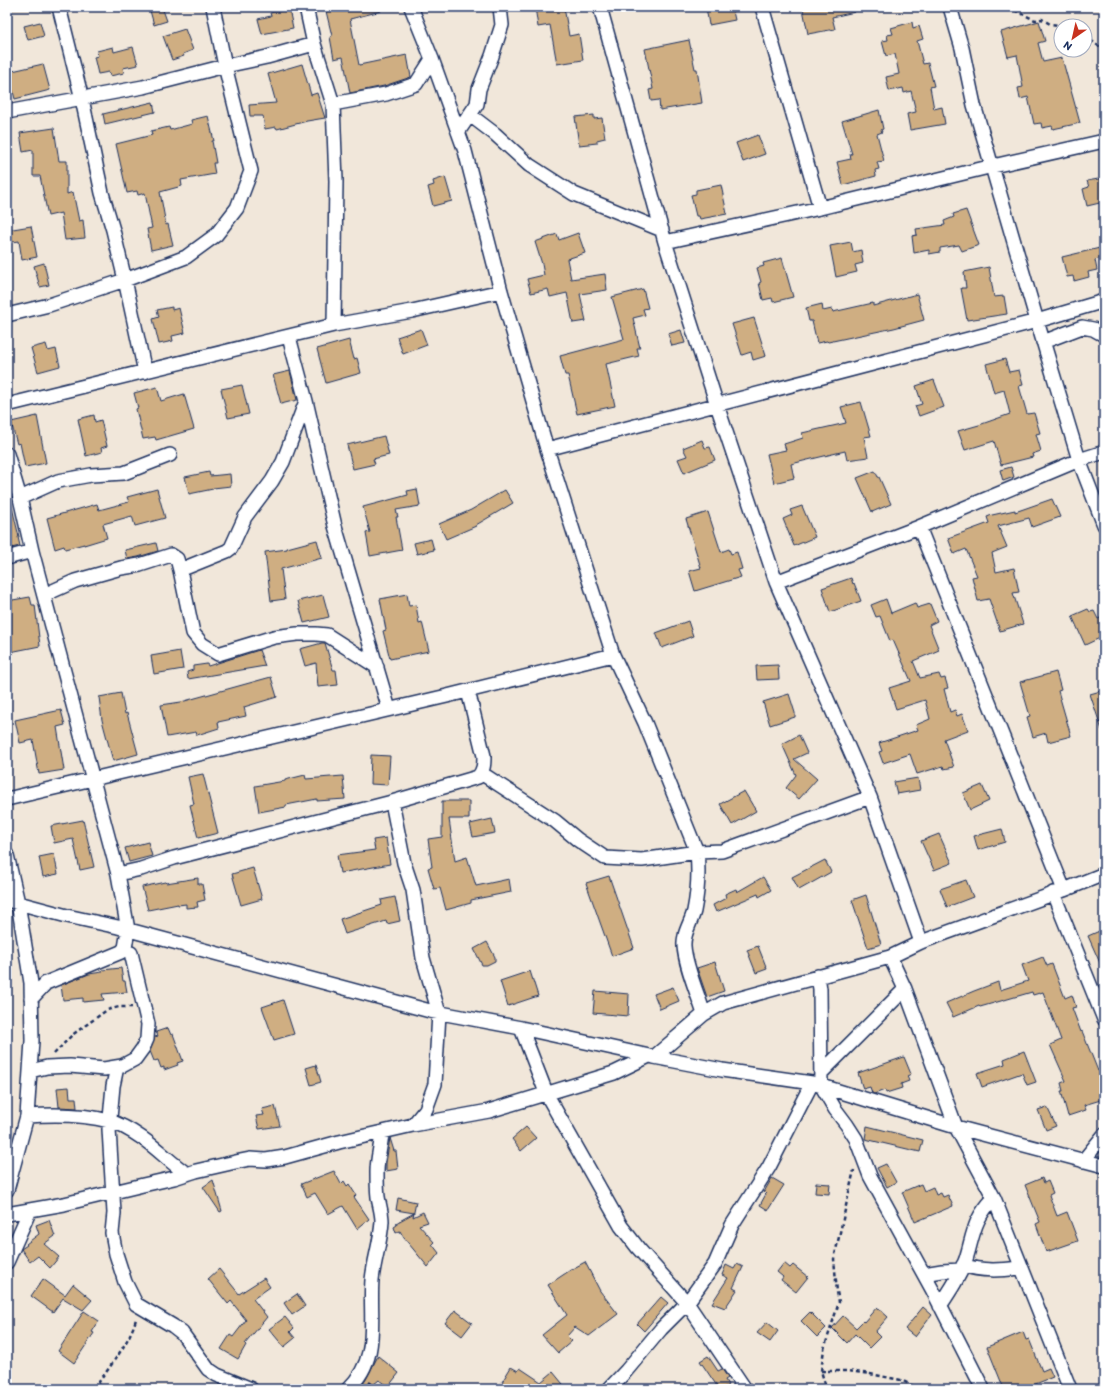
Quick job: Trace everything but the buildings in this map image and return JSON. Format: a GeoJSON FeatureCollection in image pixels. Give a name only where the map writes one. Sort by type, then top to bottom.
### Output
{"type":"FeatureCollection","features":[{"type":"Feature","properties":{"kind":"street"},"geometry":{"type":"LineString","coordinates":[[59,7],[82,99],[102,193],[125,280],[145,372]]}},
{"type":"Feature","properties":{"kind":"street"},"geometry":{"type":"LineString","coordinates":[[7,315],[49,305],[125,280],[186,257],[216,235],[237,208],[251,170],[224,66],[213,7]]}},
{"type":"Feature","properties":{"kind":"street"},"geometry":{"type":"LineString","coordinates":[[306,7],[314,44],[333,104],[336,181],[334,325]]}},
{"type":"Feature","properties":{"kind":"street"},"geometry":{"type":"LineString","coordinates":[[411,7],[432,59],[465,151],[501,290],[547,449],[613,654],[645,723],[698,852],[698,890],[693,912],[685,934],[684,946],[686,959],[704,1014]]}},
{"type":"Feature","properties":{"kind":"street"},"geometry":{"type":"LineString","coordinates":[[458,132],[477,104],[479,89],[502,26],[500,7]]}},
{"type":"Feature","properties":{"kind":"street"},"geometry":{"type":"LineString","coordinates":[[600,7],[664,236],[717,405],[776,582],[870,797],[921,942]]}},
{"type":"Feature","properties":{"kind":"street"},"geometry":{"type":"LineString","coordinates":[[762,7],[820,208]]}},
{"type":"Feature","properties":{"kind":"street"},"geometry":{"type":"LineString","coordinates":[[950,7],[962,48],[974,105],[1043,342],[1079,460],[1104,525]]}},
{"type":"Feature","properties":{"kind":"street"},"geometry":{"type":"LineString","coordinates":[[7,112],[143,87],[314,44]]}},
{"type":"Feature","properties":{"kind":"street"},"geometry":{"type":"LineString","coordinates":[[333,104],[386,94],[416,84],[432,59]]}},
{"type":"Feature","properties":{"kind":"street"},"geometry":{"type":"LineString","coordinates":[[470,115],[495,134],[529,165],[574,194],[664,236],[820,208],[1104,141]]}},
{"type":"Feature","properties":{"kind":"street"},"geometry":{"type":"LineString","coordinates":[[7,406],[334,325],[412,311],[501,290]]}},
{"type":"Feature","properties":{"kind":"street"},"geometry":{"type":"LineString","coordinates":[[547,449],[1037,321],[1104,301]]}},
{"type":"Feature","properties":{"kind":"street"},"geometry":{"type":"LineString","coordinates":[[1043,342],[1082,327],[1093,329],[1104,334]]}},
{"type":"Feature","properties":{"kind":"street"},"geometry":{"type":"LineString","coordinates":[[289,337],[306,401],[335,526],[390,709]]}},
{"type":"Feature","properties":{"kind":"street"},"geometry":{"type":"LineString","coordinates":[[180,570],[231,548],[245,517],[272,481],[283,462],[306,401]]}},
{"type":"Feature","properties":{"kind":"street"},"geometry":{"type":"LineString","coordinates":[[776,582],[919,527],[1079,460],[1104,452]]}},
{"type":"Feature","properties":{"kind":"street"},"geometry":{"type":"LineString","coordinates":[[7,454],[20,498],[32,551],[118,874],[128,930],[125,948],[121,952],[46,983],[31,998]]}},
{"type":"Feature","properties":{"kind":"street"},"geometry":{"type":"LineString","coordinates":[[20,498],[58,481],[91,475],[124,473],[170,455]]}},
{"type":"Feature","properties":{"kind":"street"},"geometry":{"type":"LineString","coordinates":[[919,527],[1058,892],[1104,1019]]}},
{"type":"Feature","properties":{"kind":"street"},"geometry":{"type":"LineString","coordinates":[[7,558],[32,551]]}},
{"type":"Feature","properties":{"kind":"street"},"geometry":{"type":"LineString","coordinates":[[44,595],[75,581],[121,568],[140,565],[171,555],[177,559],[193,634],[202,644],[218,654],[274,637],[297,634],[316,634],[327,635],[377,667]]}},
{"type":"Feature","properties":{"kind":"street"},"geometry":{"type":"LineString","coordinates":[[7,800],[390,709],[613,654]]}},
{"type":"Feature","properties":{"kind":"street"},"geometry":{"type":"LineString","coordinates":[[118,874],[141,869],[174,858],[392,802],[478,777],[484,765],[484,756],[468,690]]}},
{"type":"Feature","properties":{"kind":"street"},"geometry":{"type":"LineString","coordinates":[[481,773],[549,817],[578,840],[605,858],[642,860],[698,852],[722,851],[870,797]]}},
{"type":"Feature","properties":{"kind":"street"},"geometry":{"type":"LineString","coordinates":[[392,802],[404,863],[412,890],[422,958],[439,1013],[436,1084],[426,1109],[413,1125]]}},
{"type":"Feature","properties":{"kind":"street"},"geometry":{"type":"LineString","coordinates":[[7,855],[12,901],[31,983],[34,1070],[27,1116],[7,1190]]}},
{"type":"Feature","properties":{"kind":"street"},"geometry":{"type":"LineString","coordinates":[[7,1214],[64,1204],[113,1193],[240,1161],[250,1159],[266,1160],[285,1157],[339,1142],[413,1125],[489,1111],[614,1074],[651,1057],[704,1014],[723,1003],[890,957],[921,942],[1104,874]]}},
{"type":"Feature","properties":{"kind":"street"},"geometry":{"type":"LineString","coordinates":[[12,901],[128,930],[439,1013],[521,1028],[651,1057],[722,1070],[817,1084],[956,1127],[1104,1166]]}},
{"type":"Feature","properties":{"kind":"street"},"geometry":{"type":"LineString","coordinates":[[34,1070],[70,1066],[104,1070],[122,1066],[134,1059],[143,1048],[147,1039],[148,1024],[131,953]]}},
{"type":"Feature","properties":{"kind":"street"},"geometry":{"type":"LineString","coordinates":[[890,957],[905,989],[956,1127],[994,1198],[1070,1389]]}},
{"type":"Feature","properties":{"kind":"street"},"geometry":{"type":"LineString","coordinates":[[818,976],[820,989],[822,1072]]}},
{"type":"Feature","properties":{"kind":"street"},"geometry":{"type":"LineString","coordinates":[[609,1389],[661,1329],[687,1303],[715,1264],[732,1225],[769,1167],[817,1084],[822,1072],[905,989]]}},
{"type":"Feature","properties":{"kind":"street"},"geometry":{"type":"LineString","coordinates":[[521,1028],[546,1095],[622,1226],[638,1248],[687,1303],[745,1389]]}},
{"type":"Feature","properties":{"kind":"street"},"geometry":{"type":"LineString","coordinates":[[117,1067],[113,1086],[109,1140],[114,1213],[112,1233],[116,1254],[125,1282],[136,1304],[182,1333],[208,1368],[217,1375],[251,1389]]}},
{"type":"Feature","properties":{"kind":"street"},"geometry":{"type":"LineString","coordinates":[[817,1084],[856,1139],[870,1176],[924,1274],[983,1389]]}},
{"type":"Feature","properties":{"kind":"street"},"geometry":{"type":"LineString","coordinates":[[27,1116],[55,1115],[91,1117],[110,1121],[143,1139],[187,1174]]}},
{"type":"Feature","properties":{"kind":"street"},"geometry":{"type":"LineString","coordinates":[[348,1389],[362,1372],[369,1355],[372,1338],[372,1281],[380,1239],[382,1219],[378,1195],[377,1170],[382,1133]]}},
{"type":"Feature","properties":{"kind":"street"},"geometry":{"type":"LineString","coordinates":[[1083,1161],[1104,1134]]}},
{"type":"Feature","properties":{"kind":"street"},"geometry":{"type":"LineString","coordinates":[[940,1306],[962,1268],[976,1223],[982,1211],[994,1198]]}},
{"type":"Feature","properties":{"kind":"street"},"geometry":{"type":"LineString","coordinates":[[7,1262],[30,1210]]}},
{"type":"Feature","properties":{"kind":"street"},"geometry":{"type":"LineString","coordinates":[[924,1274],[962,1268],[1000,1270],[1021,1268]]}},
{"type":"Feature","properties":{"kind":"path"},"geometry":{"type":"LineString","coordinates":[[1008,7],[1035,20],[1042,19],[1053,24]]}},
{"type":"Feature","properties":{"kind":"path"},"geometry":{"type":"LineString","coordinates":[[1093,42],[1104,50]]}},
{"type":"Feature","properties":{"kind":"path"},"geometry":{"type":"LineString","coordinates":[[34,1070],[72,1035],[107,1010],[119,1007],[145,1007]]}},
{"type":"Feature","properties":{"kind":"path"},"geometry":{"type":"LineString","coordinates":[[825,1384],[822,1371],[826,1338],[839,1302],[834,1259],[854,1170]]}},
{"type":"Feature","properties":{"kind":"path"},"geometry":{"type":"LineString","coordinates":[[94,1389],[114,1361],[130,1334],[137,1317],[136,1304]]}},
{"type":"Feature","properties":{"kind":"path"},"geometry":{"type":"LineString","coordinates":[[822,1371],[848,1371],[870,1374],[901,1380],[919,1389]]}},
{"type":"Feature","properties":{"kind":"path"},"geometry":{"type":"LineString","coordinates":[[1102,1389],[1104,1384]]}},
{"type":"Feature","properties":{"kind":"path"},"geometry":{"type":"LineString","coordinates":[[406,1389],[411,1389]]}}]}
